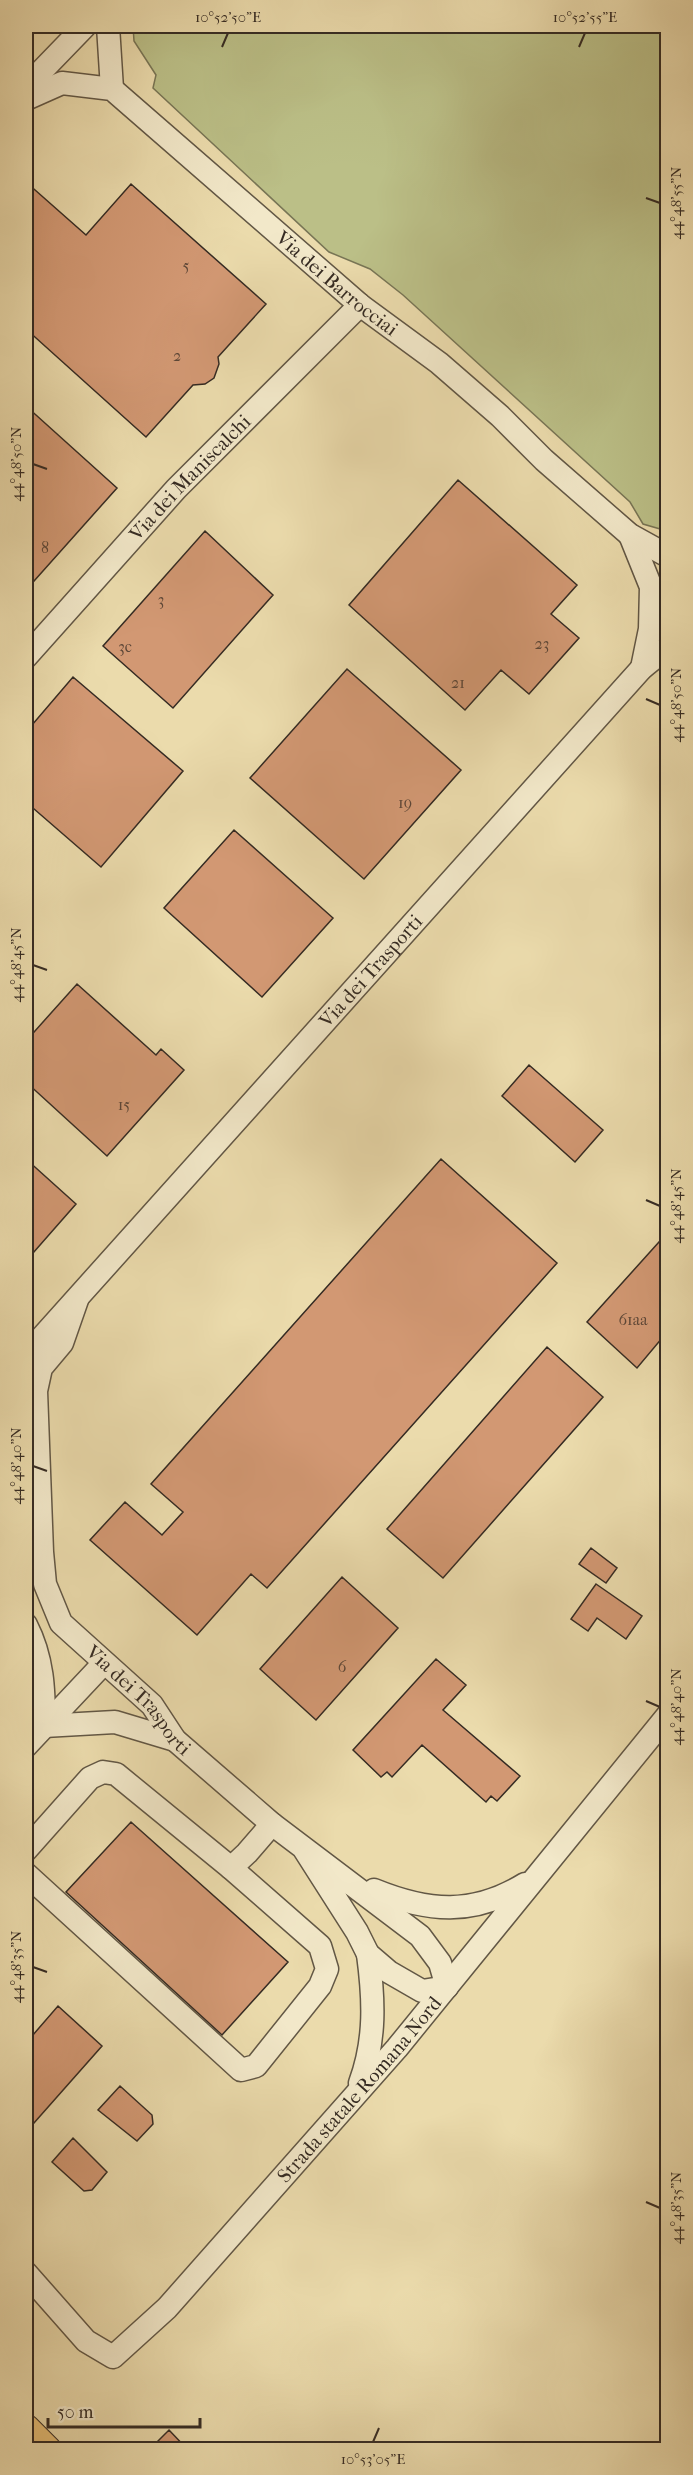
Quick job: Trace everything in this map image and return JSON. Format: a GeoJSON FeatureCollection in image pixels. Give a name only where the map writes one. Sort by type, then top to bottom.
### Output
{"type":"FeatureCollection","features":[{"type":"Feature","properties":{"kind":"main road"},"geometry":{"type":"LineString","coordinates":[[26,2428],[48,2450]]}},
{"type":"Feature","properties":{"kind":"street"},"geometry":{"type":"LineString","coordinates":[[26,87],[85,26]]}},
{"type":"Feature","properties":{"kind":"street"},"geometry":{"type":"LineString","coordinates":[[26,99],[62,83],[112,89],[108,26]]}},
{"type":"Feature","properties":{"kind":"street","name":"Via dei Barrocciai"},"geometry":{"type":"LineString","coordinates":[[112,89],[360,305],[439,363],[500,416],[544,460],[630,535],[668,556]]}},
{"type":"Feature","properties":{"kind":"street","name":"Via dei Maniscalchi"},"geometry":{"type":"LineString","coordinates":[[26,657],[176,489],[360,305]]}},
{"type":"Feature","properties":{"kind":"street","name":"Via dei Barrocciai"},"geometry":{"type":"LineString","coordinates":[[630,535],[651,587],[650,629],[642,668]]}},
{"type":"Feature","properties":{"kind":"street","name":"Via dei Trasporti"},"geometry":{"type":"LineString","coordinates":[[26,1355],[642,668],[668,647]]}},
{"type":"Feature","properties":{"kind":"street","name":"Via dei Trasporti"},"geometry":{"type":"LineString","coordinates":[[77,1300],[62,1343],[40,1368],[36,1391],[39,1512],[45,1584],[51,1603],[62,1623],[152,1705],[175,1740],[272,1824],[420,1936],[440,1963],[447,1987],[422,1990],[389,1972],[368,1954]]}},
{"type":"Feature","properties":{"kind":"street","name":"Via dei Trasporti"},"geometry":{"type":"LineString","coordinates":[[26,1427],[37,1453]]}},
{"type":"Feature","properties":{"kind":"street","name":"Via dei Trasporti"},"geometry":{"type":"LineString","coordinates":[[26,1488],[39,1512]]}},
{"type":"Feature","properties":{"kind":"street"},"geometry":{"type":"LineString","coordinates":[[26,1625],[41,1663],[45,1726]]}},
{"type":"Feature","properties":{"kind":"street"},"geometry":{"type":"LineString","coordinates":[[26,1746],[104,1663]]}},
{"type":"Feature","properties":{"kind":"street","name":"Strada statale Romana Nord"},"geometry":{"type":"LineString","coordinates":[[26,2273],[86,2341],[113,2357],[167,2308],[356,2094],[447,1987],[668,1715]]}},
{"type":"Feature","properties":{"kind":"street"},"geometry":{"type":"LineString","coordinates":[[45,1726],[114,1722],[175,1740]]}},
{"type":"Feature","properties":{"kind":"street"},"geometry":{"type":"LineString","coordinates":[[26,1850],[90,1779],[103,1772],[116,1774],[231,1868],[320,1946],[327,1969],[320,1986],[256,2066],[241,2070],[26,1874]]}},
{"type":"Feature","properties":{"kind":"street"},"geometry":{"type":"LineString","coordinates":[[231,1868],[272,1824]]}},
{"type":"Feature","properties":{"kind":"street","name":"Via dei Trasporti"},"geometry":{"type":"LineString","coordinates":[[304,1849],[357,1932],[368,1954],[373,2021],[369,2058],[356,2094]]}},
{"type":"Feature","properties":{"kind":"street","name":"Via dei Trasporti"},"geometry":{"type":"LineString","coordinates":[[345,1878],[400,1901],[438,1909],[472,1905],[504,1896],[536,1877]]}},
{"type":"Feature","properties":{"kind":"green space"},"geometry":{"type":"Polygon","coordinates":[[[133,26],[667,26],[667,531],[643,524],[630,502],[403,295],[370,269],[329,252],[153,88],[156,75],[134,41],[133,26]]]}},
{"type":"Feature","properties":{"kind":"building"},"geometry":{"type":"Polygon","coordinates":[[[26,182],[86,235],[131,184],[266,304],[218,357],[219,364],[214,378],[205,384],[193,385],[146,437],[26,329],[26,182]]]}},
{"type":"Feature","properties":{"kind":"building"},"geometry":{"type":"Polygon","coordinates":[[[26,406],[117,488],[26,590],[26,406]]]}},
{"type":"Feature","properties":{"kind":"building"},"geometry":{"type":"Polygon","coordinates":[[[458,480],[577,585],[551,614],[579,638],[529,694],[501,670],[465,710],[349,605],[458,480]]]}},
{"type":"Feature","properties":{"kind":"building"},"geometry":{"type":"Polygon","coordinates":[[[205,531],[273,595],[173,708],[103,646],[205,531]]]}},
{"type":"Feature","properties":{"kind":"building"},"geometry":{"type":"Polygon","coordinates":[[[347,669],[461,770],[364,879],[250,778],[347,669]]]}},
{"type":"Feature","properties":{"kind":"building"},"geometry":{"type":"Polygon","coordinates":[[[73,677],[183,771],[101,867],[26,802],[26,732],[73,677]]]}},
{"type":"Feature","properties":{"kind":"building"},"geometry":{"type":"Polygon","coordinates":[[[234,830],[333,918],[262,997],[164,908],[234,830]]]}},
{"type":"Feature","properties":{"kind":"building"},"geometry":{"type":"Polygon","coordinates":[[[77,984],[156,1055],[161,1049],[184,1070],[107,1156],[26,1082],[26,1041],[77,984]]]}},
{"type":"Feature","properties":{"kind":"building"},"geometry":{"type":"Polygon","coordinates":[[[529,1065],[603,1130],[575,1162],[502,1096],[529,1065]]]}},
{"type":"Feature","properties":{"kind":"building"},"geometry":{"type":"Polygon","coordinates":[[[26,1159],[76,1204],[26,1261],[26,1159]]]}},
{"type":"Feature","properties":{"kind":"building"},"geometry":{"type":"Polygon","coordinates":[[[441,1159],[557,1263],[267,1588],[251,1574],[197,1635],[90,1540],[125,1502],[162,1535],[183,1512],[151,1484],[441,1159]]]}},
{"type":"Feature","properties":{"kind":"building"},"geometry":{"type":"Polygon","coordinates":[[[668,1232],[668,1331],[637,1368],[587,1322],[668,1232]]]}},
{"type":"Feature","properties":{"kind":"building"},"geometry":{"type":"Polygon","coordinates":[[[547,1347],[603,1397],[443,1578],[387,1529],[547,1347]]]}},
{"type":"Feature","properties":{"kind":"building"},"geometry":{"type":"Polygon","coordinates":[[[591,1548],[617,1568],[606,1583],[579,1564],[591,1548]]]}},
{"type":"Feature","properties":{"kind":"building"},"geometry":{"type":"Polygon","coordinates":[[[342,1577],[398,1628],[316,1720],[260,1669],[342,1577]]]}},
{"type":"Feature","properties":{"kind":"building"},"geometry":{"type":"Polygon","coordinates":[[[596,1584],[642,1616],[626,1639],[597,1618],[588,1631],[571,1619],[596,1584]]]}},
{"type":"Feature","properties":{"kind":"building"},"geometry":{"type":"Polygon","coordinates":[[[436,1659],[466,1685],[443,1710],[520,1776],[497,1801],[491,1796],[486,1802],[422,1745],[392,1777],[387,1772],[381,1777],[353,1750],[436,1659]]]}},
{"type":"Feature","properties":{"kind":"building"},"geometry":{"type":"Polygon","coordinates":[[[131,1822],[288,1962],[222,2035],[66,1892],[131,1822]]]}},
{"type":"Feature","properties":{"kind":"building"},"geometry":{"type":"Polygon","coordinates":[[[58,2006],[102,2046],[26,2132],[26,2043],[58,2006]]]}},
{"type":"Feature","properties":{"kind":"building"},"geometry":{"type":"Polygon","coordinates":[[[120,2086],[152,2115],[153,2124],[137,2141],[98,2110],[120,2086]]]}},
{"type":"Feature","properties":{"kind":"building"},"geometry":{"type":"Polygon","coordinates":[[[73,2138],[107,2172],[92,2190],[84,2191],[52,2162],[73,2138]]]}},
{"type":"Feature","properties":{"kind":"building"},"geometry":{"type":"Polygon","coordinates":[[[169,2430],[188,2450],[149,2450],[169,2430]]]}}]}
